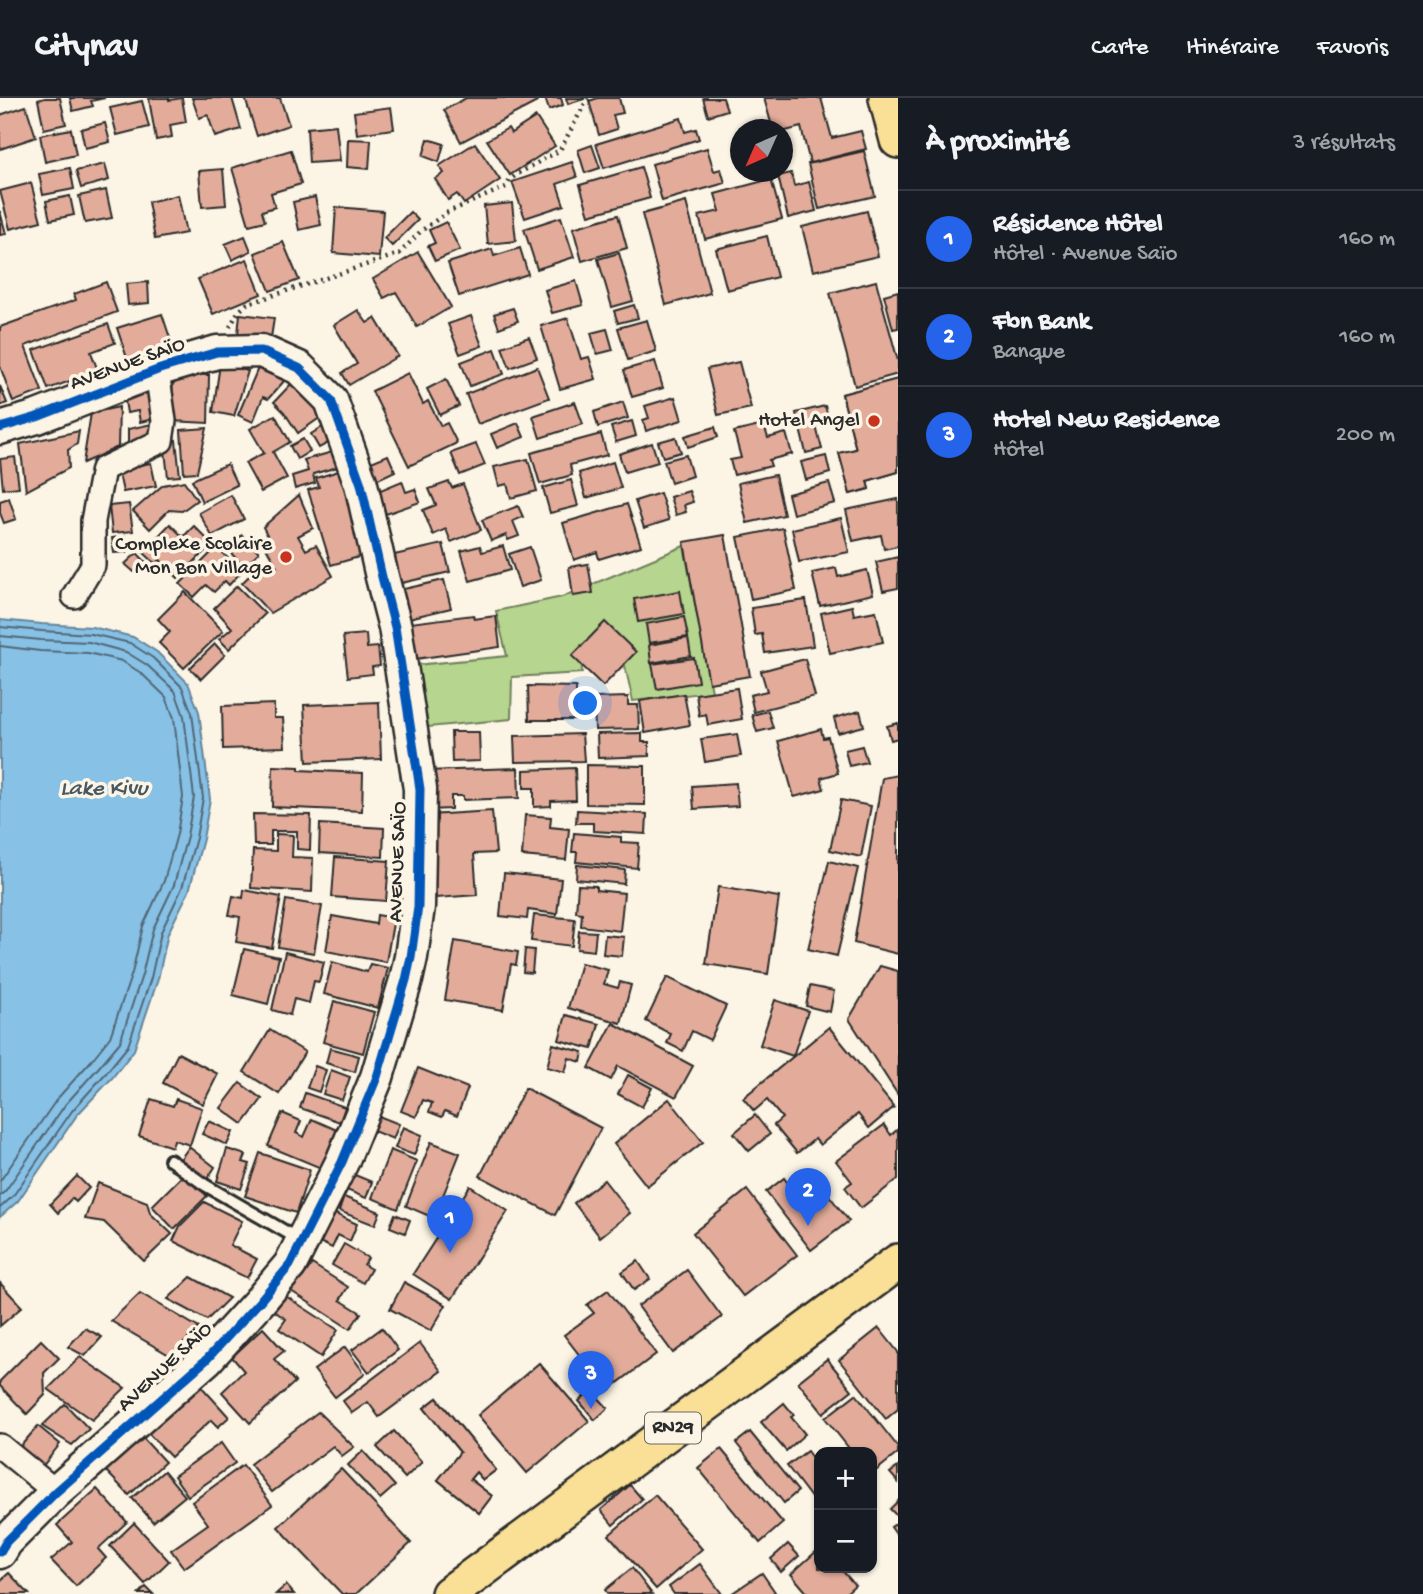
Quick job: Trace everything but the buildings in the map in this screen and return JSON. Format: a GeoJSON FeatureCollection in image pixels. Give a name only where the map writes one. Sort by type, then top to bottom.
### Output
{"type":"FeatureCollection","features":[{"type":"Feature","properties":{"kind":"main road"},"geometry":{"type":"LineString","coordinates":[[887,98],[898,140]]}},
{"type":"Feature","properties":{"kind":"main road","name":"RN29"},"geometry":{"type":"LineString","coordinates":[[449,1594],[898,1262]]}},
{"type":"Feature","properties":{"kind":"street","name":"AVENUE SAÏO"},"geometry":{"type":"LineString","coordinates":[[0,428],[217,352],[261,351],[299,368],[331,400],[361,484],[395,627],[419,789],[420,859],[418,907],[411,957],[377,1077],[342,1162],[290,1265],[207,1359],[56,1492],[6,1542],[0,1552]]}},
{"type":"Feature","properties":{"kind":"street"},"geometry":{"type":"LineString","coordinates":[[74,596],[93,565],[93,521],[103,469],[161,440],[164,421],[157,371]]}},
{"type":"Feature","properties":{"kind":"street"},"geometry":{"type":"LineString","coordinates":[[0,1446],[56,1492]]}},
{"type":"Feature","properties":{"kind":"lane"},"geometry":{"type":"LineString","coordinates":[[170,1160],[205,1185],[302,1242]]}},
{"type":"Feature","properties":{"kind":"path"},"geometry":{"type":"LineString","coordinates":[[217,352],[237,312],[247,304],[399,254],[421,231],[446,213],[506,187],[516,175],[560,150],[588,98]]}},
{"type":"Feature","properties":{"kind":"green space"},"geometry":{"type":"Polygon","coordinates":[[[684,546],[712,692],[633,701],[618,635],[581,645],[582,673],[512,677],[511,719],[418,728],[416,665],[507,656],[496,611],[562,597],[684,546]]]}},
{"type":"Feature","properties":{"kind":"water","name":"Lake Kivu"},"geometry":{"type":"Polygon","coordinates":[[[0,620],[92,627],[133,637],[157,652],[188,683],[199,712],[210,799],[189,891],[168,933],[158,979],[134,1050],[77,1115],[18,1201],[0,1217],[0,620]]]}},
{"type":"Feature","properties":{"kind":"cycle path"},"geometry":{"type":"LineString","coordinates":[[0,428],[37,417],[160,369],[217,352],[261,351],[299,368],[331,400],[361,484],[395,627],[420,789],[418,907],[406,980],[377,1077],[342,1162],[290,1265],[207,1359],[56,1492],[6,1542],[0,1552]]}},
{"type":"Feature","properties":{"kind":"place","name":"Hotel Angel"},"geometry":{"type":"Point","coordinates":[874,421]}},
{"type":"Feature","properties":{"kind":"place","name":"Complexe Scolaire Mon Bon Village"},"geometry":{"type":"Point","coordinates":[286,557]}},
{"type":"Feature","properties":{"kind":"place","name":"Fbn Bank"},"geometry":{"type":"Point","coordinates":[808,1226]}},
{"type":"Feature","properties":{"kind":"place","name":"Résidence Hôtel"},"geometry":{"type":"Point","coordinates":[450,1253]}},
{"type":"Feature","properties":{"kind":"place","name":"Hotel New Residence"},"geometry":{"type":"Point","coordinates":[591,1409]}}]}
